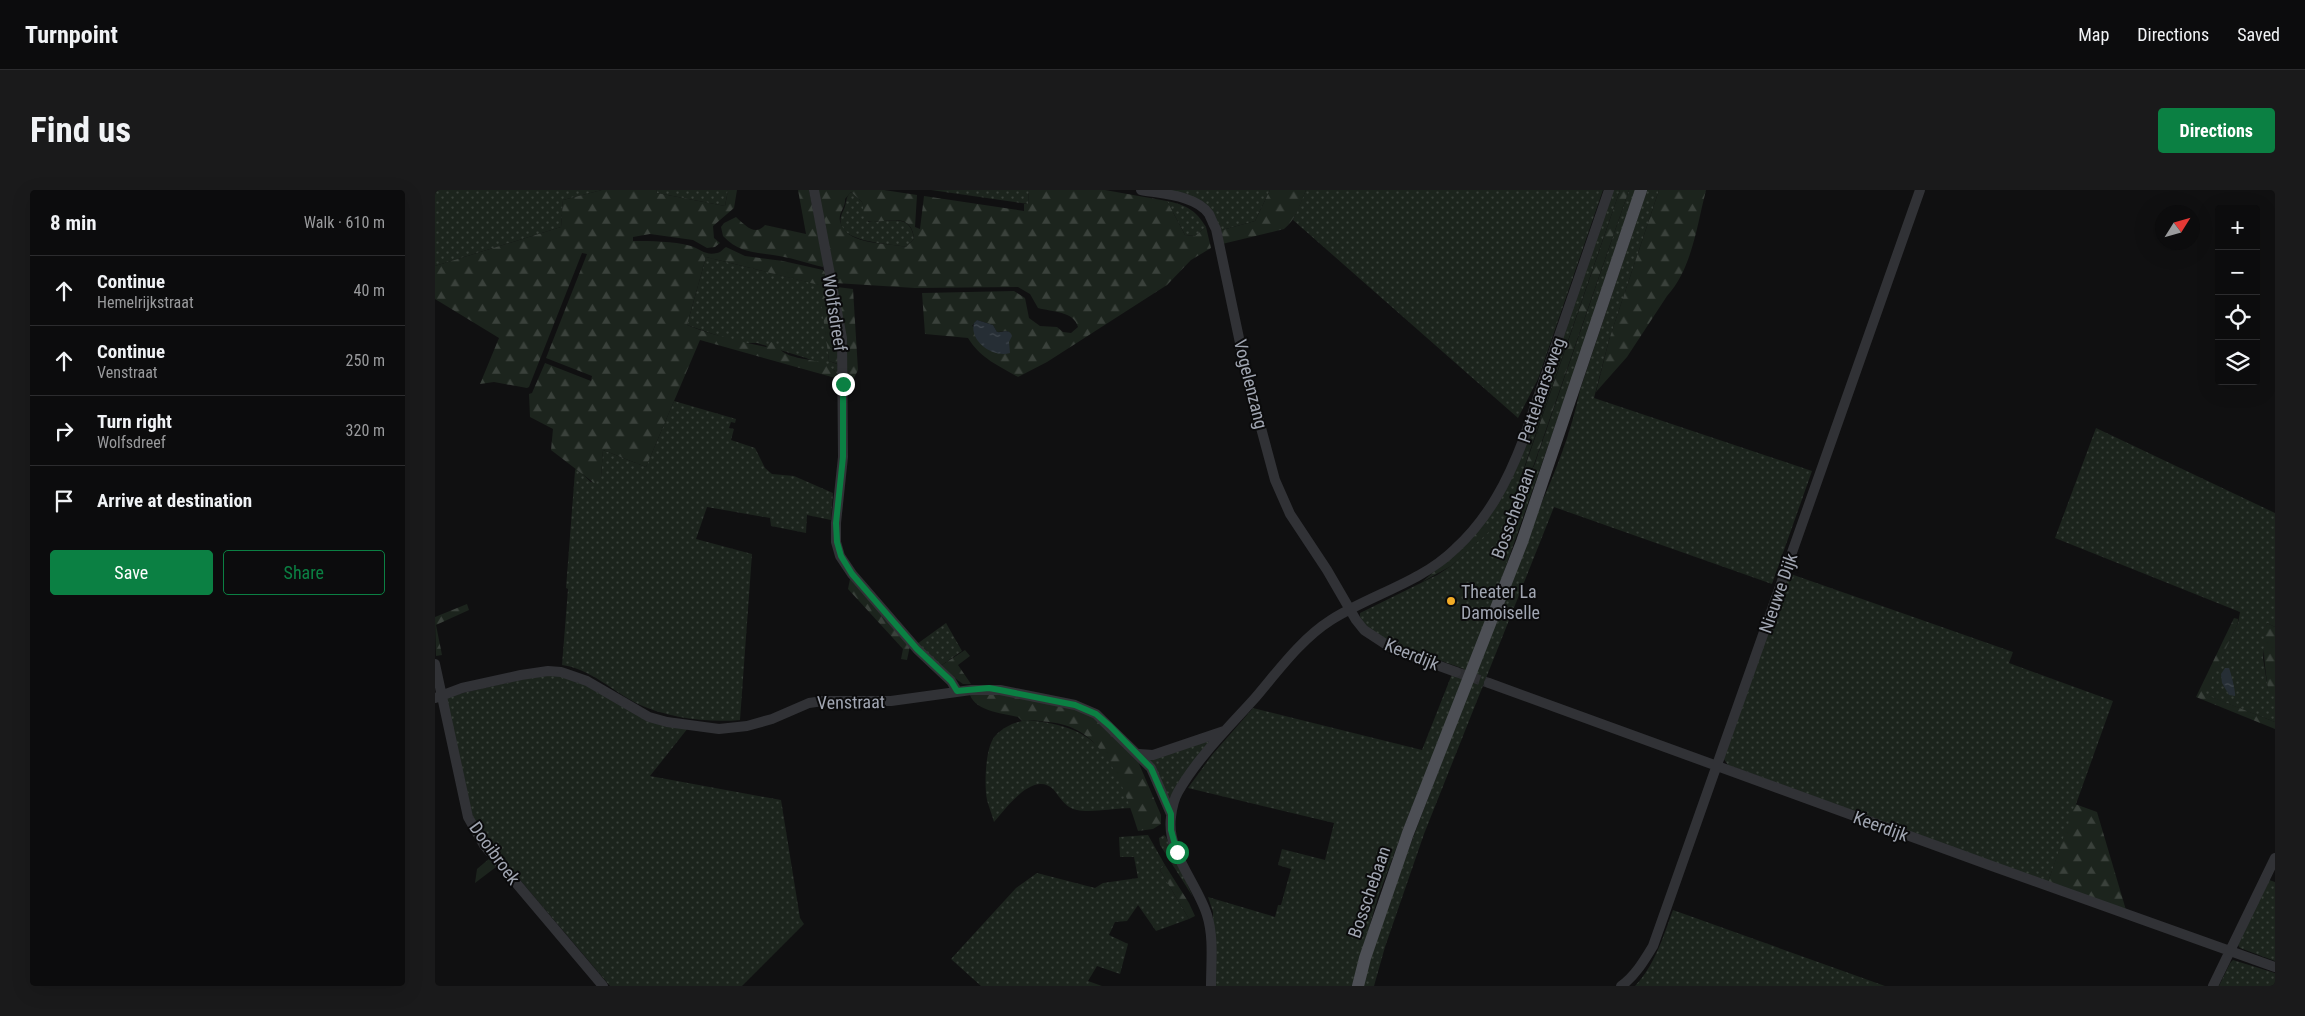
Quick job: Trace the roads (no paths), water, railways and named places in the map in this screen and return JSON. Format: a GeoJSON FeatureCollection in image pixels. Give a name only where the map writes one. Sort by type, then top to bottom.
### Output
{"type":"FeatureCollection","features":[{"type":"Feature","properties":{"kind":"main road","name":"Bosschebaan"},"geometry":{"type":"LineString","coordinates":[[1358,986],[1365,958],[1408,833],[1522,542],[1641,190]]}},
{"type":"Feature","properties":{"kind":"street","name":"Wolfsdreef"},"geometry":{"type":"LineString","coordinates":[[814,190],[842,338],[843,457],[836,523],[837,542],[841,556],[857,580],[917,649],[951,681],[957,691]]}},
{"type":"Feature","properties":{"kind":"street","name":"Vogelenzang"},"geometry":{"type":"LineString","coordinates":[[1141,190],[1181,198],[1199,205],[1208,213],[1216,229],[1247,376],[1275,480],[1291,514],[1350,610]]}},
{"type":"Feature","properties":{"kind":"street","name":"Pettelaarseweg"},"geometry":{"type":"LineString","coordinates":[[1171,814],[1179,790],[1203,757],[1309,637],[1334,618],[1437,566],[1471,533],[1491,507],[1512,468],[1524,438],[1609,190]]}},
{"type":"Feature","properties":{"kind":"street","name":"Nieuwe Dijk"},"geometry":{"type":"LineString","coordinates":[[1621,986],[1628,981],[1642,964],[1653,946],[1919,190]]}},
{"type":"Feature","properties":{"kind":"street","name":"Keerdijk"},"geometry":{"type":"LineString","coordinates":[[1350,610],[1364,630],[1393,649],[1456,672]]}},
{"type":"Feature","properties":{"kind":"street","name":"Dooibroek"},"geometry":{"type":"LineString","coordinates":[[435,664],[438,696],[474,830],[484,845],[603,986]]}},
{"type":"Feature","properties":{"kind":"street","name":"Venstraat"},"geometry":{"type":"LineString","coordinates":[[438,696],[462,688],[521,675],[548,671],[561,672],[587,681],[649,717],[667,722],[719,729],[747,726],[809,703],[823,701],[891,702],[957,691],[989,688],[1075,705],[1101,718],[1151,768],[1171,814]]}},
{"type":"Feature","properties":{"kind":"street","name":"Keerdijk"},"geometry":{"type":"LineString","coordinates":[[1489,683],[2275,967]]}},
{"type":"Feature","properties":{"kind":"street","name":"Pettelaarseweg"},"geometry":{"type":"LineString","coordinates":[[1139,754],[1153,755],[1225,731]]}},
{"type":"Feature","properties":{"kind":"street"},"geometry":{"type":"LineString","coordinates":[[1171,814],[1170,822],[1173,840],[1201,900],[1211,928],[1211,986]]}},
{"type":"Feature","properties":{"kind":"street"},"geometry":{"type":"LineString","coordinates":[[2213,986],[2275,858]]}},
{"type":"Feature","properties":{"kind":"water"},"geometry":{"type":"Polygon","coordinates":[[[977,320],[993,325],[997,332],[1008,331],[1011,334],[1009,342],[1010,353],[997,353],[984,347],[979,342],[973,330],[974,323],[977,320]]]}},
{"type":"Feature","properties":{"kind":"water"},"geometry":{"type":"Polygon","coordinates":[[[2225,668],[2229,668],[2235,696],[2229,695],[2222,683],[2221,674],[2225,668]]]}},
{"type":"Feature","properties":{"kind":"tunnel"},"geometry":{"type":"LineString","coordinates":[[1456,672],[1489,683]]}},
{"type":"Feature","properties":{"kind":"place","name":"Theater La Damoiselle"},"geometry":{"type":"Point","coordinates":[1451,601]}}]}
